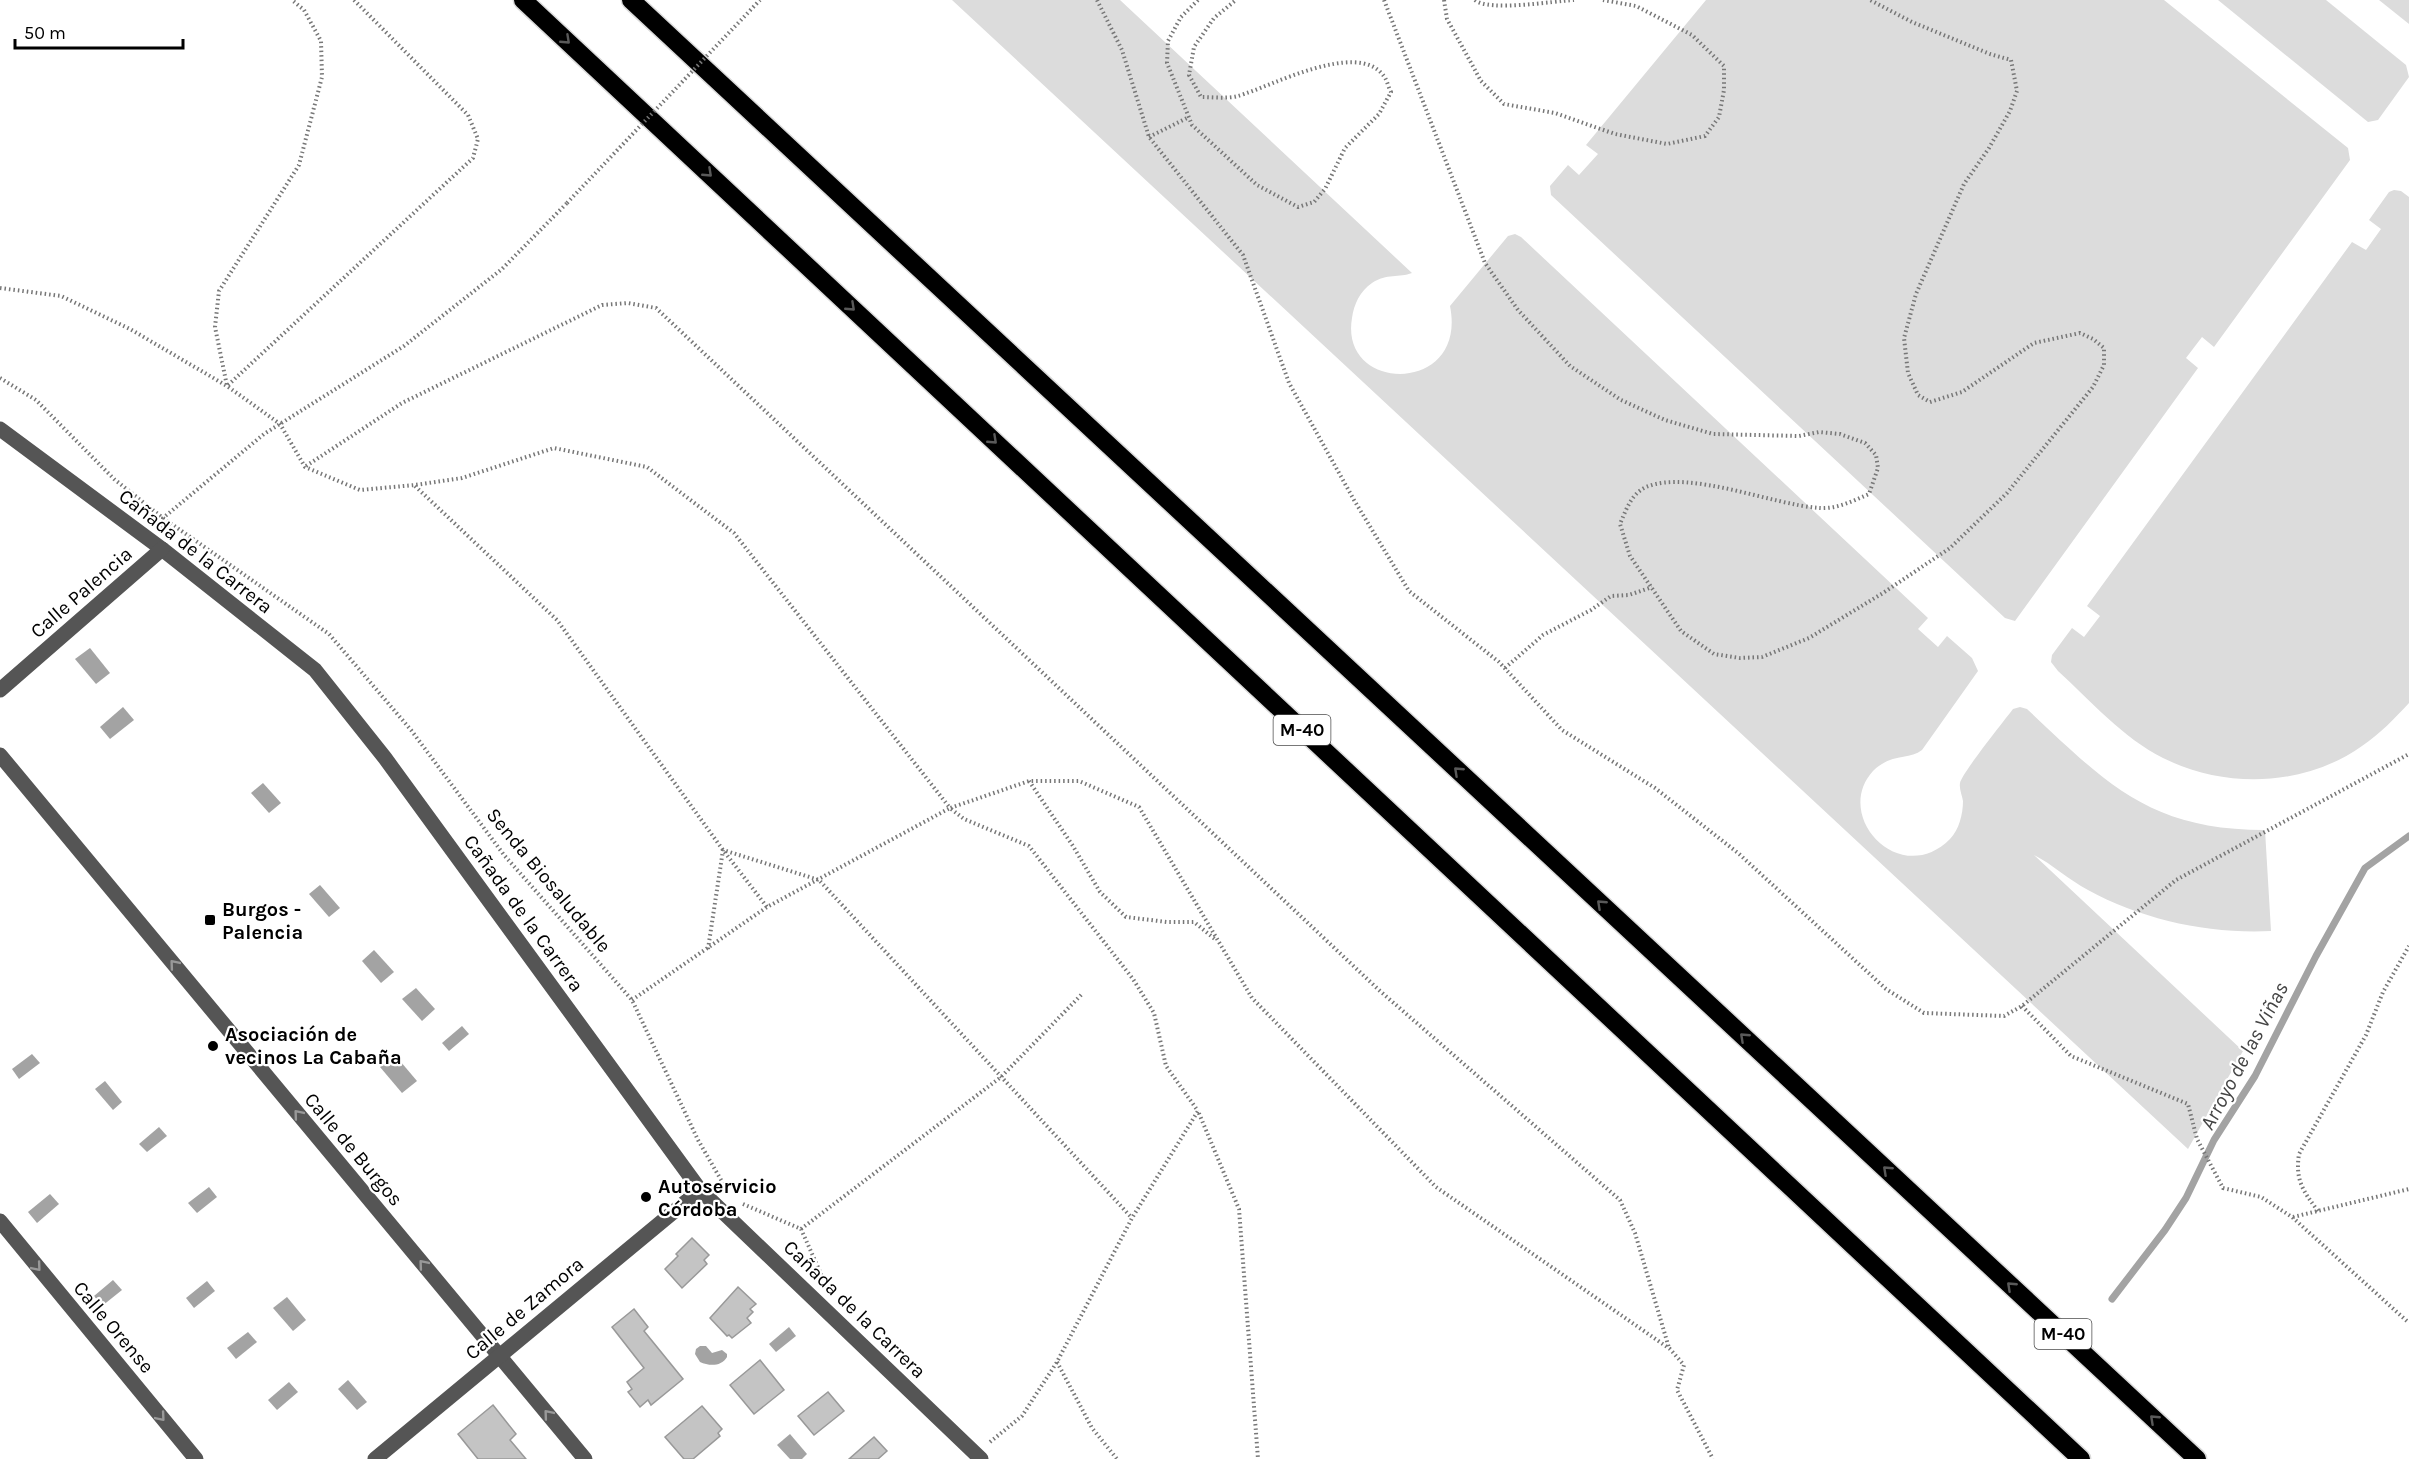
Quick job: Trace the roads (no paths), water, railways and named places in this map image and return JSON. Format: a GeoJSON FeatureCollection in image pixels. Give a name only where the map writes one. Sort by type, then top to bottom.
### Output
{"type":"FeatureCollection","features":[{"type":"Feature","properties":{"kind":"highway","name":"M-40"},"geometry":{"type":"LineString","coordinates":[[523,0],[2082,1459]]}},
{"type":"Feature","properties":{"kind":"highway","name":"M-40"},"geometry":{"type":"LineString","coordinates":[[631,0],[2197,1459]]}},
{"type":"Feature","properties":{"kind":"street","name":"Cañada de la Carrera"},"geometry":{"type":"LineString","coordinates":[[0,429],[162,549],[315,670],[385,758],[699,1190],[983,1453]]}},
{"type":"Feature","properties":{"kind":"street","name":"Calle Palencia"},"geometry":{"type":"LineString","coordinates":[[0,690],[162,549]]}},
{"type":"Feature","properties":{"kind":"street","name":"Calle de Burgos"},"geometry":{"type":"LineString","coordinates":[[0,755],[585,1459]]}},
{"type":"Feature","properties":{"kind":"street","name":"Calle de Zamora"},"geometry":{"type":"LineString","coordinates":[[375,1459],[699,1190]]}},
{"type":"Feature","properties":{"kind":"street","name":"Calle Orense"},"geometry":{"type":"LineString","coordinates":[[0,1221],[196,1459]]}},
{"type":"Feature","properties":{"kind":"waterway","name":"Arroyo de las Viñas"},"geometry":{"type":"LineString","coordinates":[[2112,1299],[2165,1230],[2186,1198],[2214,1140],[2255,1076],[2316,956],[2365,868],[2409,836]]}},
{"type":"Feature","properties":{"kind":"place","name":"Burgos - Palencia"},"geometry":{"type":"Point","coordinates":[210,920]}},
{"type":"Feature","properties":{"kind":"place","name":"Asociación de vecinos La Cabaña"},"geometry":{"type":"Point","coordinates":[213,1046]}},
{"type":"Feature","properties":{"kind":"place","name":"Autoservicio Córdoba"},"geometry":{"type":"Point","coordinates":[646,1197]}}]}
